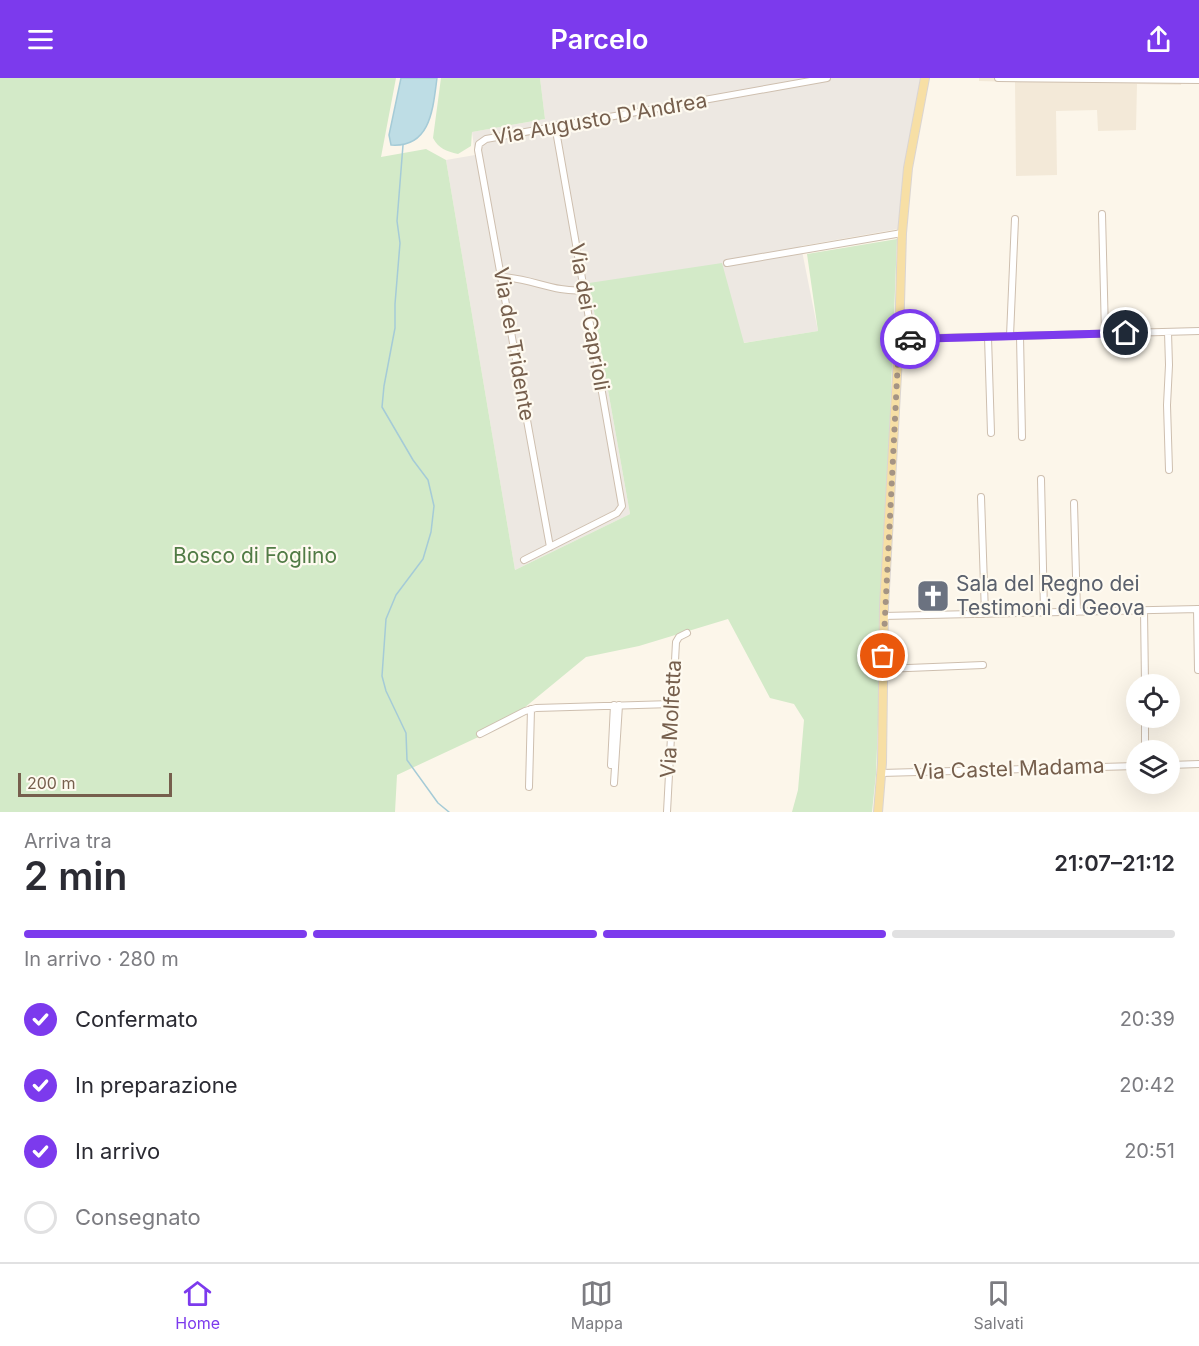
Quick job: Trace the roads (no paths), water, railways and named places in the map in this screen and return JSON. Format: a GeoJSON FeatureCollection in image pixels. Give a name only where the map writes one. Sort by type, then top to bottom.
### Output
{"type":"FeatureCollection","features":[{"type":"Feature","properties":{"kind":"main road"},"geometry":{"type":"LineString","coordinates":[[878,812],[881,773],[883,616],[899,339],[902,233],[908,168],[925,78]]}},
{"type":"Feature","properties":{"kind":"street","name":"Via Augusto D'Andrea"},"geometry":{"type":"LineString","coordinates":[[480,142],[487,138],[555,125],[827,78]]}},
{"type":"Feature","properties":{"kind":"street"},"geometry":{"type":"LineString","coordinates":[[998,78],[1199,80]]}},
{"type":"Feature","properties":{"kind":"street","name":"Via dei Caprioli"},"geometry":{"type":"LineString","coordinates":[[550,547],[617,513],[621,508],[555,125]]}},
{"type":"Feature","properties":{"kind":"street","name":"Via del Tridente"},"geometry":{"type":"LineString","coordinates":[[480,142],[478,148],[550,547]]}},
{"type":"Feature","properties":{"kind":"street"},"geometry":{"type":"LineString","coordinates":[[1102,214],[1105,333]]}},
{"type":"Feature","properties":{"kind":"street"},"geometry":{"type":"LineString","coordinates":[[1010,336],[1015,219]]}},
{"type":"Feature","properties":{"kind":"street"},"geometry":{"type":"LineString","coordinates":[[727,264],[902,233]]}},
{"type":"Feature","properties":{"kind":"street"},"geometry":{"type":"LineString","coordinates":[[502,278],[524,279],[562,291],[584,290]]}},
{"type":"Feature","properties":{"kind":"street"},"geometry":{"type":"LineString","coordinates":[[899,339],[1199,331]]}},
{"type":"Feature","properties":{"kind":"street"},"geometry":{"type":"LineString","coordinates":[[1168,332],[1169,470]]}},
{"type":"Feature","properties":{"kind":"street"},"geometry":{"type":"LineString","coordinates":[[1020,336],[1022,437]]}},
{"type":"Feature","properties":{"kind":"street"},"geometry":{"type":"LineString","coordinates":[[988,337],[991,433]]}},
{"type":"Feature","properties":{"kind":"street"},"geometry":{"type":"LineString","coordinates":[[1041,479],[1044,612]]}},
{"type":"Feature","properties":{"kind":"street"},"geometry":{"type":"LineString","coordinates":[[981,497],[985,614]]}},
{"type":"Feature","properties":{"kind":"street"},"geometry":{"type":"LineString","coordinates":[[1074,503],[1077,612]]}},
{"type":"Feature","properties":{"kind":"street"},"geometry":{"type":"LineString","coordinates":[[524,560],[550,547]]}},
{"type":"Feature","properties":{"kind":"street"},"geometry":{"type":"LineString","coordinates":[[883,616],[1198,609],[1198,670]]}},
{"type":"Feature","properties":{"kind":"street"},"geometry":{"type":"LineString","coordinates":[[1144,610],[1145,674]]}},
{"type":"Feature","properties":{"kind":"street","name":"Via Molfetta"},"geometry":{"type":"LineString","coordinates":[[667,812],[676,642],[679,637],[687,633]]}},
{"type":"Feature","properties":{"kind":"street"},"geometry":{"type":"LineString","coordinates":[[882,669],[983,665]]}},
{"type":"Feature","properties":{"kind":"street"},"geometry":{"type":"LineString","coordinates":[[480,734],[531,709],[672,704]]}},
{"type":"Feature","properties":{"kind":"street"},"geometry":{"type":"LineString","coordinates":[[611,765],[617,705]]}},
{"type":"Feature","properties":{"kind":"street"},"geometry":{"type":"LineString","coordinates":[[614,783],[617,705]]}},
{"type":"Feature","properties":{"kind":"street"},"geometry":{"type":"LineString","coordinates":[[530,788],[531,709]]}},
{"type":"Feature","properties":{"kind":"street"},"geometry":{"type":"LineString","coordinates":[[1180,765],[1199,764]]}},
{"type":"Feature","properties":{"kind":"street","name":"Via Castel Madama"},"geometry":{"type":"LineString","coordinates":[[881,773],[1126,766]]}},
{"type":"Feature","properties":{"kind":"water"},"geometry":{"type":"Polygon","coordinates":[[[401,78],[437,78],[434,102],[428,124],[422,133],[414,140],[404,144],[391,145],[389,135],[401,78]]]}},
{"type":"Feature","properties":{"kind":"waterway"},"geometry":{"type":"LineString","coordinates":[[403,145],[397,221],[400,243],[395,328],[382,407],[413,460],[428,480],[434,506],[431,532],[423,559],[396,595],[386,619],[382,676],[386,691],[406,733],[407,760],[438,803],[449,812]]}},
{"type":"Feature","properties":{"kind":"place","name":"Sala del Regno dei Testimoni di Geova"},"geometry":{"type":"Point","coordinates":[933,596]}},
{"type":"Feature","properties":{"kind":"park label","name":"Bosco di Foglino"},"geometry":{"type":"Point","coordinates":[255,556]}}]}
